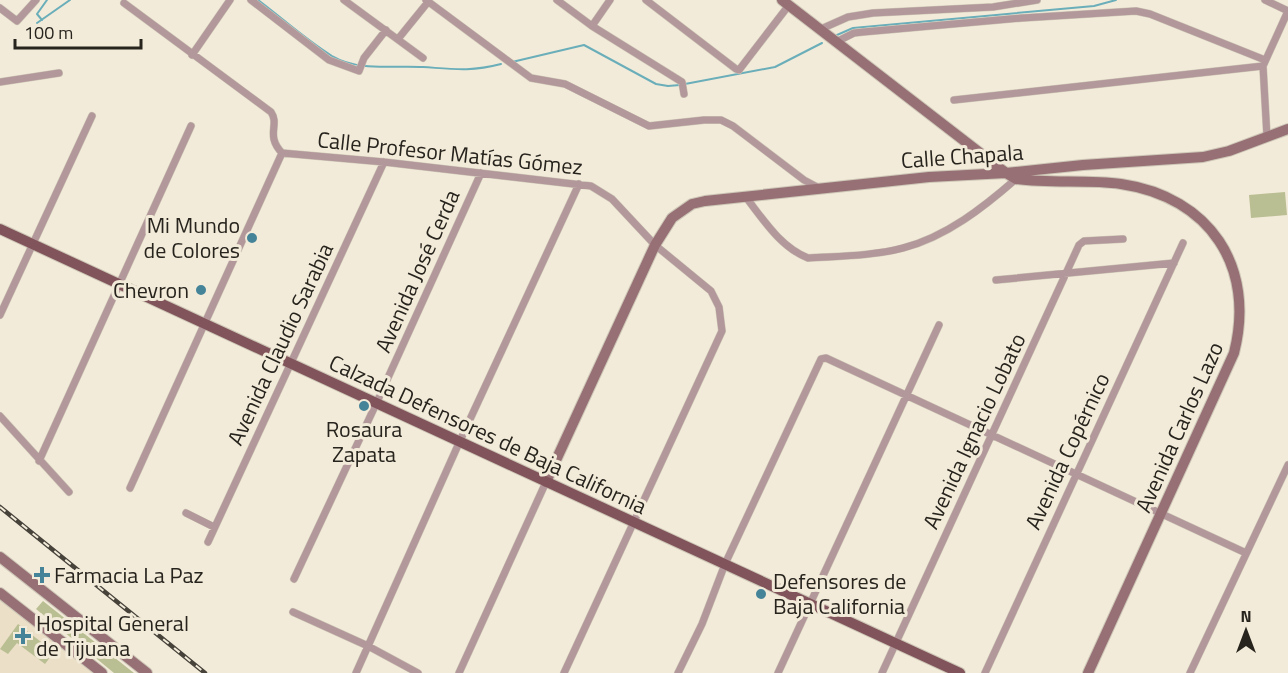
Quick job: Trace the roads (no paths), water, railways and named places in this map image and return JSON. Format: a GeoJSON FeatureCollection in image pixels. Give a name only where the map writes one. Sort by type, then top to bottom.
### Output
{"type":"FeatureCollection","features":[{"type":"Feature","properties":{"kind":"main road","name":"Avenida Carlos Lazo"},"geometry":{"type":"LineString","coordinates":[[788,2],[836,42],[1016,179],[1120,184],[1166,196],[1192,211],[1212,231],[1225,251],[1239,292],[1239,333],[1228,370],[1088,673]]}},
{"type":"Feature","properties":{"kind":"main road","name":"Calle Chapala"},"geometry":{"type":"LineString","coordinates":[[546,482],[655,244],[672,218],[692,204],[746,196],[929,177],[1203,157],[1229,151],[1288,129]]}},
{"type":"Feature","properties":{"kind":"main road","name":"Calzada Defensores de Baja California"},"geometry":{"type":"LineString","coordinates":[[0,229],[960,673]]}},
{"type":"Feature","properties":{"kind":"main road"},"geometry":{"type":"LineString","coordinates":[[0,557],[147,673]]}},
{"type":"Feature","properties":{"kind":"main road"},"geometry":{"type":"LineString","coordinates":[[0,593],[102,673]]}},
{"type":"Feature","properties":{"kind":"street"},"geometry":{"type":"LineString","coordinates":[[0,8],[17,21],[36,0]]}},
{"type":"Feature","properties":{"kind":"street"},"geometry":{"type":"LineString","coordinates":[[192,55],[230,0]]}},
{"type":"Feature","properties":{"kind":"street"},"geometry":{"type":"LineString","coordinates":[[251,0],[329,60],[359,71],[363,61],[386,30]]}},
{"type":"Feature","properties":{"kind":"street"},"geometry":{"type":"LineString","coordinates":[[344,0],[423,58]]}},
{"type":"Feature","properties":{"kind":"street"},"geometry":{"type":"LineString","coordinates":[[557,0],[683,88]]}},
{"type":"Feature","properties":{"kind":"street"},"geometry":{"type":"LineString","coordinates":[[592,26],[610,0]]}},
{"type":"Feature","properties":{"kind":"street"},"geometry":{"type":"LineString","coordinates":[[646,0],[736,69],[739,69],[788,2]]}},
{"type":"Feature","properties":{"kind":"street"},"geometry":{"type":"LineString","coordinates":[[821,29],[848,17],[873,13],[993,7],[1037,0]]}},
{"type":"Feature","properties":{"kind":"street"},"geometry":{"type":"LineString","coordinates":[[1265,0],[1288,11],[1264,63],[1262,77],[1267,138]]}},
{"type":"Feature","properties":{"kind":"street"},"geometry":{"type":"LineString","coordinates":[[398,39],[427,1],[531,78],[565,84],[649,126],[721,120],[733,126],[804,180],[819,188]]}},
{"type":"Feature","properties":{"kind":"street"},"geometry":{"type":"LineString","coordinates":[[124,3],[271,112],[274,117],[273,140],[282,153],[130,488]]}},
{"type":"Feature","properties":{"kind":"street"},"geometry":{"type":"LineString","coordinates":[[836,42],[854,33],[863,32],[1136,11],[1150,14],[1264,63]]}},
{"type":"Feature","properties":{"kind":"street"},"geometry":{"type":"LineString","coordinates":[[954,100],[1264,63]]}},
{"type":"Feature","properties":{"kind":"street"},"geometry":{"type":"LineString","coordinates":[[0,82],[59,73]]}},
{"type":"Feature","properties":{"kind":"street"},"geometry":{"type":"LineString","coordinates":[[0,315],[92,116]]}},
{"type":"Feature","properties":{"kind":"street"},"geometry":{"type":"LineString","coordinates":[[39,461],[191,126]]}},
{"type":"Feature","properties":{"kind":"street","name":"Calle Profesor Matías Gómez"},"geometry":{"type":"LineString","coordinates":[[282,153],[384,162],[591,186],[612,199],[655,244],[711,291],[719,307],[722,331],[634,523]]}},
{"type":"Feature","properties":{"kind":"street","name":"Avenida Claudio Sarabia"},"geometry":{"type":"LineString","coordinates":[[208,542],[384,162]]}},
{"type":"Feature","properties":{"kind":"street","name":"Avenida José Cerda"},"geometry":{"type":"LineString","coordinates":[[294,579],[481,173]]}},
{"type":"Feature","properties":{"kind":"street"},"geometry":{"type":"LineString","coordinates":[[746,196],[785,244],[797,254],[808,258],[904,248],[940,233],[982,208],[1016,179]]}},
{"type":"Feature","properties":{"kind":"street"},"geometry":{"type":"LineString","coordinates":[[356,673],[579,184]]}},
{"type":"Feature","properties":{"kind":"street","name":"Avenida Ignacio Lobato"},"geometry":{"type":"LineString","coordinates":[[882,673],[1065,273],[1081,243],[1123,239]]}},
{"type":"Feature","properties":{"kind":"street","name":"Avenida Copérnico"},"geometry":{"type":"LineString","coordinates":[[985,673],[1183,243]]}},
{"type":"Feature","properties":{"kind":"street"},"geometry":{"type":"LineString","coordinates":[[996,279],[1174,263]]}},
{"type":"Feature","properties":{"kind":"street"},"geometry":{"type":"LineString","coordinates":[[778,673],[939,325]]}},
{"type":"Feature","properties":{"kind":"street"},"geometry":{"type":"LineString","coordinates":[[678,673],[702,624],[725,564],[821,359],[826,358],[1246,553]]}},
{"type":"Feature","properties":{"kind":"street"},"geometry":{"type":"LineString","coordinates":[[0,416],[69,492]]}},
{"type":"Feature","properties":{"kind":"street"},"geometry":{"type":"LineString","coordinates":[[1190,673],[1288,465]]}},
{"type":"Feature","properties":{"kind":"street"},"geometry":{"type":"LineString","coordinates":[[459,673],[546,482]]}},
{"type":"Feature","properties":{"kind":"street"},"geometry":{"type":"LineString","coordinates":[[186,513],[214,527]]}},
{"type":"Feature","properties":{"kind":"street"},"geometry":{"type":"LineString","coordinates":[[564,673],[634,523]]}},
{"type":"Feature","properties":{"kind":"street"},"geometry":{"type":"LineString","coordinates":[[293,612],[368,646],[418,673]]}},
{"type":"Feature","properties":{"kind":"waterway"},"geometry":{"type":"LineString","coordinates":[[42,20],[37,14],[47,0]]}},
{"type":"Feature","properties":{"kind":"waterway"},"geometry":{"type":"LineString","coordinates":[[37,23],[70,0]]}},
{"type":"Feature","properties":{"kind":"waterway"},"geometry":{"type":"LineString","coordinates":[[258,0],[322,50],[354,64],[376,67],[462,69],[501,64]]}},
{"type":"Feature","properties":{"kind":"waterway"},"geometry":{"type":"LineString","coordinates":[[837,35],[853,28],[1094,6],[1116,0]]}},
{"type":"Feature","properties":{"kind":"waterway"},"geometry":{"type":"LineString","coordinates":[[685,84],[775,67],[822,43]]}},
{"type":"Feature","properties":{"kind":"waterway"},"geometry":{"type":"LineString","coordinates":[[512,62],[584,45],[656,84],[680,85]]}},
{"type":"Feature","properties":{"kind":"railway"},"geometry":{"type":"LineString","coordinates":[[0,507],[205,673]]}},
{"type":"Feature","properties":{"kind":"place","name":"Mi Mundo de Colores"},"geometry":{"type":"Point","coordinates":[252,238]}},
{"type":"Feature","properties":{"kind":"place","name":"Chevron"},"geometry":{"type":"Point","coordinates":[201,290]}},
{"type":"Feature","properties":{"kind":"place","name":"Rosaura Zapata"},"geometry":{"type":"Point","coordinates":[364,406]}},
{"type":"Feature","properties":{"kind":"place","name":"Farmacia La Paz"},"geometry":{"type":"Point","coordinates":[42,575]}},
{"type":"Feature","properties":{"kind":"place","name":"Defensores de Baja California"},"geometry":{"type":"Point","coordinates":[761,594]}},
{"type":"Feature","properties":{"kind":"place","name":"Hospital General de Tijuana"},"geometry":{"type":"Point","coordinates":[23,636]}}]}
